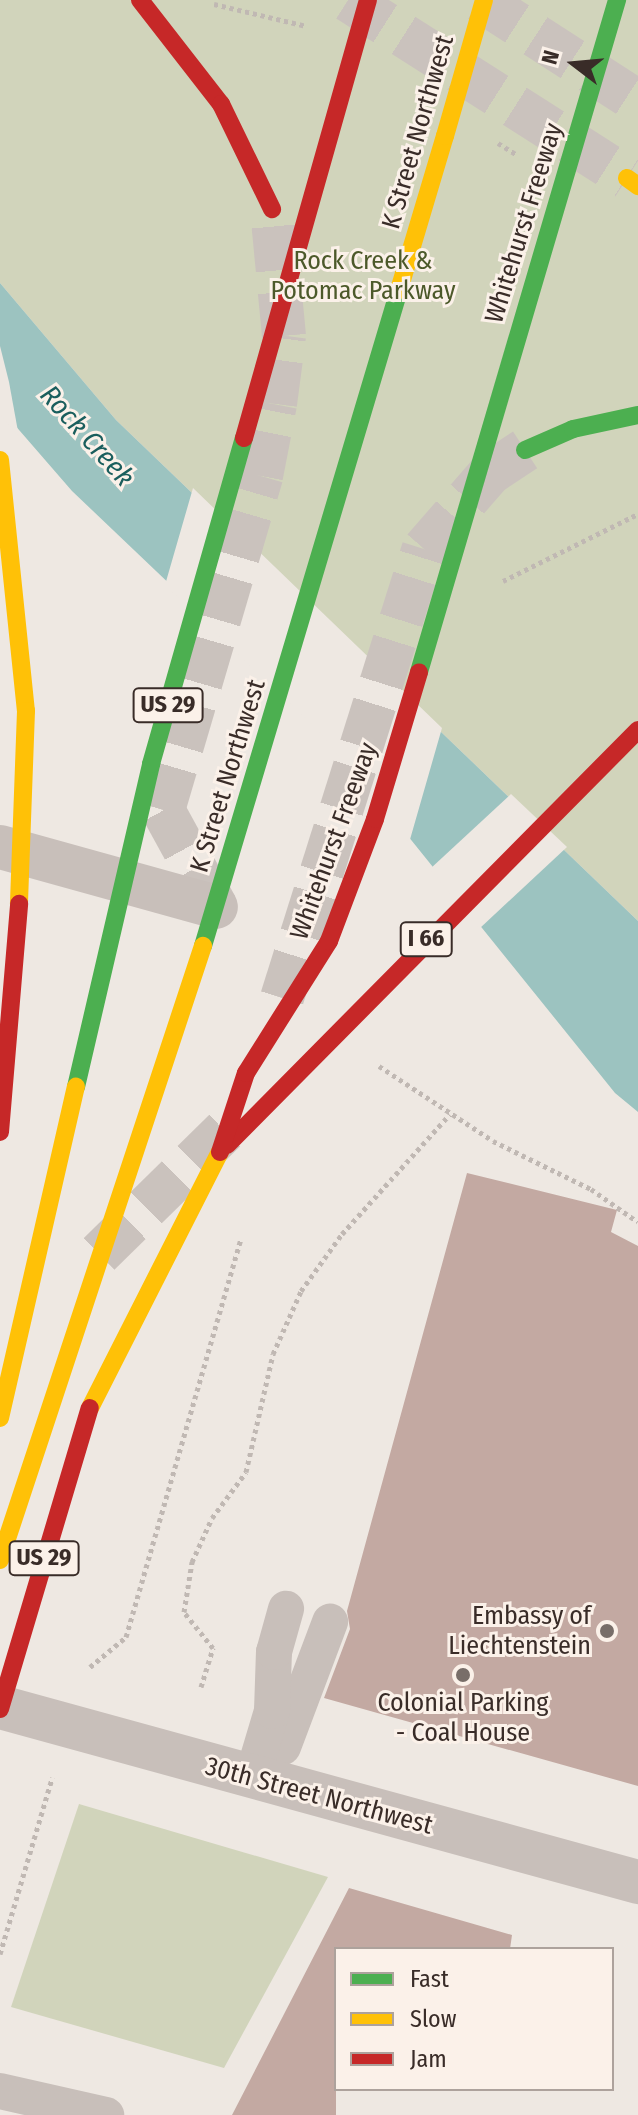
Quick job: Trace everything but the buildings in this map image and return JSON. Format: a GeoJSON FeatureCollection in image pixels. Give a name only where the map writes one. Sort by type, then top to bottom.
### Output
{"type":"FeatureCollection","features":[{"type":"Feature","properties":{"kind":"main road"},"geometry":{"type":"LineString","coordinates":[[140,0],[221,104],[272,209]]}},
{"type":"Feature","properties":{"kind":"main road","name":"US 29"},"geometry":{"type":"LineString","coordinates":[[0,1418],[151,764],[368,0]]}},
{"type":"Feature","properties":{"kind":"main road","name":"K Street Northwest"},"geometry":{"type":"LineString","coordinates":[[0,1560],[216,907],[328,537],[484,0]]}},
{"type":"Feature","properties":{"kind":"main road","name":"Whitehurst Freeway"},"geometry":{"type":"LineString","coordinates":[[0,1708],[90,1408],[220,1152],[246,1073],[329,941],[375,819],[617,0]]}},
{"type":"Feature","properties":{"kind":"main road"},"geometry":{"type":"LineString","coordinates":[[525,450],[573,429],[638,415]]}},
{"type":"Feature","properties":{"kind":"main road"},"geometry":{"type":"LineString","coordinates":[[0,460],[26,711],[19,938],[0,1132]]}},
{"type":"Feature","properties":{"kind":"main road","name":"I 66"},"geometry":{"type":"LineString","coordinates":[[220,1152],[638,730]]}},
{"type":"Feature","properties":{"kind":"street"},"geometry":{"type":"LineString","coordinates":[[0,847],[216,907]]}},
{"type":"Feature","properties":{"kind":"street","name":"30th Street Northwest"},"geometry":{"type":"LineString","coordinates":[[0,1708],[638,1882]]}},
{"type":"Feature","properties":{"kind":"lane"},"geometry":{"type":"LineString","coordinates":[[264,1781],[272,1711],[274,1652],[286,1609]]}},
{"type":"Feature","properties":{"kind":"lane"},"geometry":{"type":"LineString","coordinates":[[264,1781],[290,1716],[319,1663],[330,1622]]}},
{"type":"Feature","properties":{"kind":"lane"},"geometry":{"type":"LineString","coordinates":[[0,2091],[106,2115]]}},
{"type":"Feature","properties":{"kind":"path"},"geometry":{"type":"LineString","coordinates":[[495,586],[638,514]]}},
{"type":"Feature","properties":{"kind":"path"},"geometry":{"type":"LineString","coordinates":[[366,1057],[450,1114],[591,1189],[638,1222]]}},
{"type":"Feature","properties":{"kind":"path"},"geometry":{"type":"LineString","coordinates":[[201,1687],[213,1648],[184,1612],[192,1562],[212,1518],[246,1472],[273,1354],[301,1291],[342,1234],[450,1114]]}},
{"type":"Feature","properties":{"kind":"path"},"geometry":{"type":"LineString","coordinates":[[90,1667],[126,1637],[242,1234]]}},
{"type":"Feature","properties":{"kind":"path"},"geometry":{"type":"LineString","coordinates":[[0,1954],[52,1777]]}},
{"type":"Feature","properties":{"kind":"green space","name":"Rock Creek & Potomac Parkway"},"geometry":{"type":"Polygon","coordinates":[[[0,0],[638,0],[638,921],[116,420],[0,283],[0,0]]]}},
{"type":"Feature","properties":{"kind":"green space"},"geometry":{"type":"Polygon","coordinates":[[[79,1804],[328,1877],[224,2068],[11,2007],[79,1804]]]}},
{"type":"Feature","properties":{"kind":"water","name":"Rock Creek"},"geometry":{"type":"Polygon","coordinates":[[[0,283],[116,420],[638,921],[638,1112],[615,1093],[321,728],[72,491],[0,408],[0,283]]]}},
{"type":"Feature","properties":{"kind":"pier"},"geometry":{"type":"Polygon","coordinates":[[[0,346],[9,382],[19,437],[0,414],[0,346]]]}},
{"type":"Feature","properties":{"kind":"pier"},"geometry":{"type":"Polygon","coordinates":[[[193,488],[442,728],[409,843],[318,730],[165,585],[193,488]]]}},
{"type":"Feature","properties":{"kind":"pier"},"geometry":{"type":"Polygon","coordinates":[[[511,794],[567,847],[479,929],[430,869],[511,794]]]}},
{"type":"Feature","properties":{"kind":"tunnel"},"geometry":{"type":"LineString","coordinates":[[348,0],[627,178]]}},
{"type":"Feature","properties":{"kind":"tunnel"},"geometry":{"type":"LineString","coordinates":[[480,0],[638,102]]}},
{"type":"Feature","properties":{"kind":"tunnel"},"geometry":{"type":"LineString","coordinates":[[216,907],[163,810],[261,476],[275,404],[284,336],[272,209]]}},
{"type":"Feature","properties":{"kind":"tunnel"},"geometry":{"type":"LineString","coordinates":[[282,998],[424,549],[490,473],[525,450]]}},
{"type":"Feature","properties":{"kind":"tunnel"},"geometry":{"type":"LineString","coordinates":[[99,1254],[225,1130]]}},
{"type":"Feature","properties":{"kind":"traffic: fast"},"geometry":{"type":"LineString","coordinates":[[419,672],[617,0]]}},
{"type":"Feature","properties":{"kind":"traffic: fast"},"geometry":{"type":"LineString","coordinates":[[203,946],[399,290]]}},
{"type":"Feature","properties":{"kind":"traffic: fast"},"geometry":{"type":"LineString","coordinates":[[525,450],[573,429],[638,415]]}},
{"type":"Feature","properties":{"kind":"traffic: fast"},"geometry":{"type":"LineString","coordinates":[[76,1087],[151,764],[244,438]]}},
{"type":"Feature","properties":{"kind":"traffic: slow"},"geometry":{"type":"LineString","coordinates":[[445,136],[484,0]]}},
{"type":"Feature","properties":{"kind":"traffic: slow"},"geometry":{"type":"LineString","coordinates":[[399,290],[445,136]]}},
{"type":"Feature","properties":{"kind":"traffic: slow"},"geometry":{"type":"LineString","coordinates":[[627,178],[638,186]]}},
{"type":"Feature","properties":{"kind":"traffic: slow"},"geometry":{"type":"LineString","coordinates":[[0,460],[26,711],[19,904]]}},
{"type":"Feature","properties":{"kind":"traffic: slow"},"geometry":{"type":"LineString","coordinates":[[0,1560],[203,946]]}},
{"type":"Feature","properties":{"kind":"traffic: slow"},"geometry":{"type":"LineString","coordinates":[[0,1418],[76,1087]]}},
{"type":"Feature","properties":{"kind":"traffic: slow"},"geometry":{"type":"LineString","coordinates":[[90,1408],[220,1152]]}},
{"type":"Feature","properties":{"kind":"traffic: jam"},"geometry":{"type":"LineString","coordinates":[[140,0],[221,104],[272,209]]}},
{"type":"Feature","properties":{"kind":"traffic: jam"},"geometry":{"type":"LineString","coordinates":[[244,438],[368,0]]}},
{"type":"Feature","properties":{"kind":"traffic: jam"},"geometry":{"type":"LineString","coordinates":[[220,1152],[246,1073],[329,941],[375,819],[419,672]]}},
{"type":"Feature","properties":{"kind":"traffic: jam"},"geometry":{"type":"LineString","coordinates":[[227,1145],[638,730]]}},
{"type":"Feature","properties":{"kind":"traffic: jam"},"geometry":{"type":"LineString","coordinates":[[0,1132],[19,904]]}},
{"type":"Feature","properties":{"kind":"traffic: jam"},"geometry":{"type":"LineString","coordinates":[[0,1709],[90,1408]]}},
{"type":"Feature","properties":{"kind":"place","name":"Embassy of Liechtenstein"},"geometry":{"type":"Point","coordinates":[607,1631]}},
{"type":"Feature","properties":{"kind":"place","name":"Colonial Parking - Coal House"},"geometry":{"type":"Point","coordinates":[463,1675]}}]}
